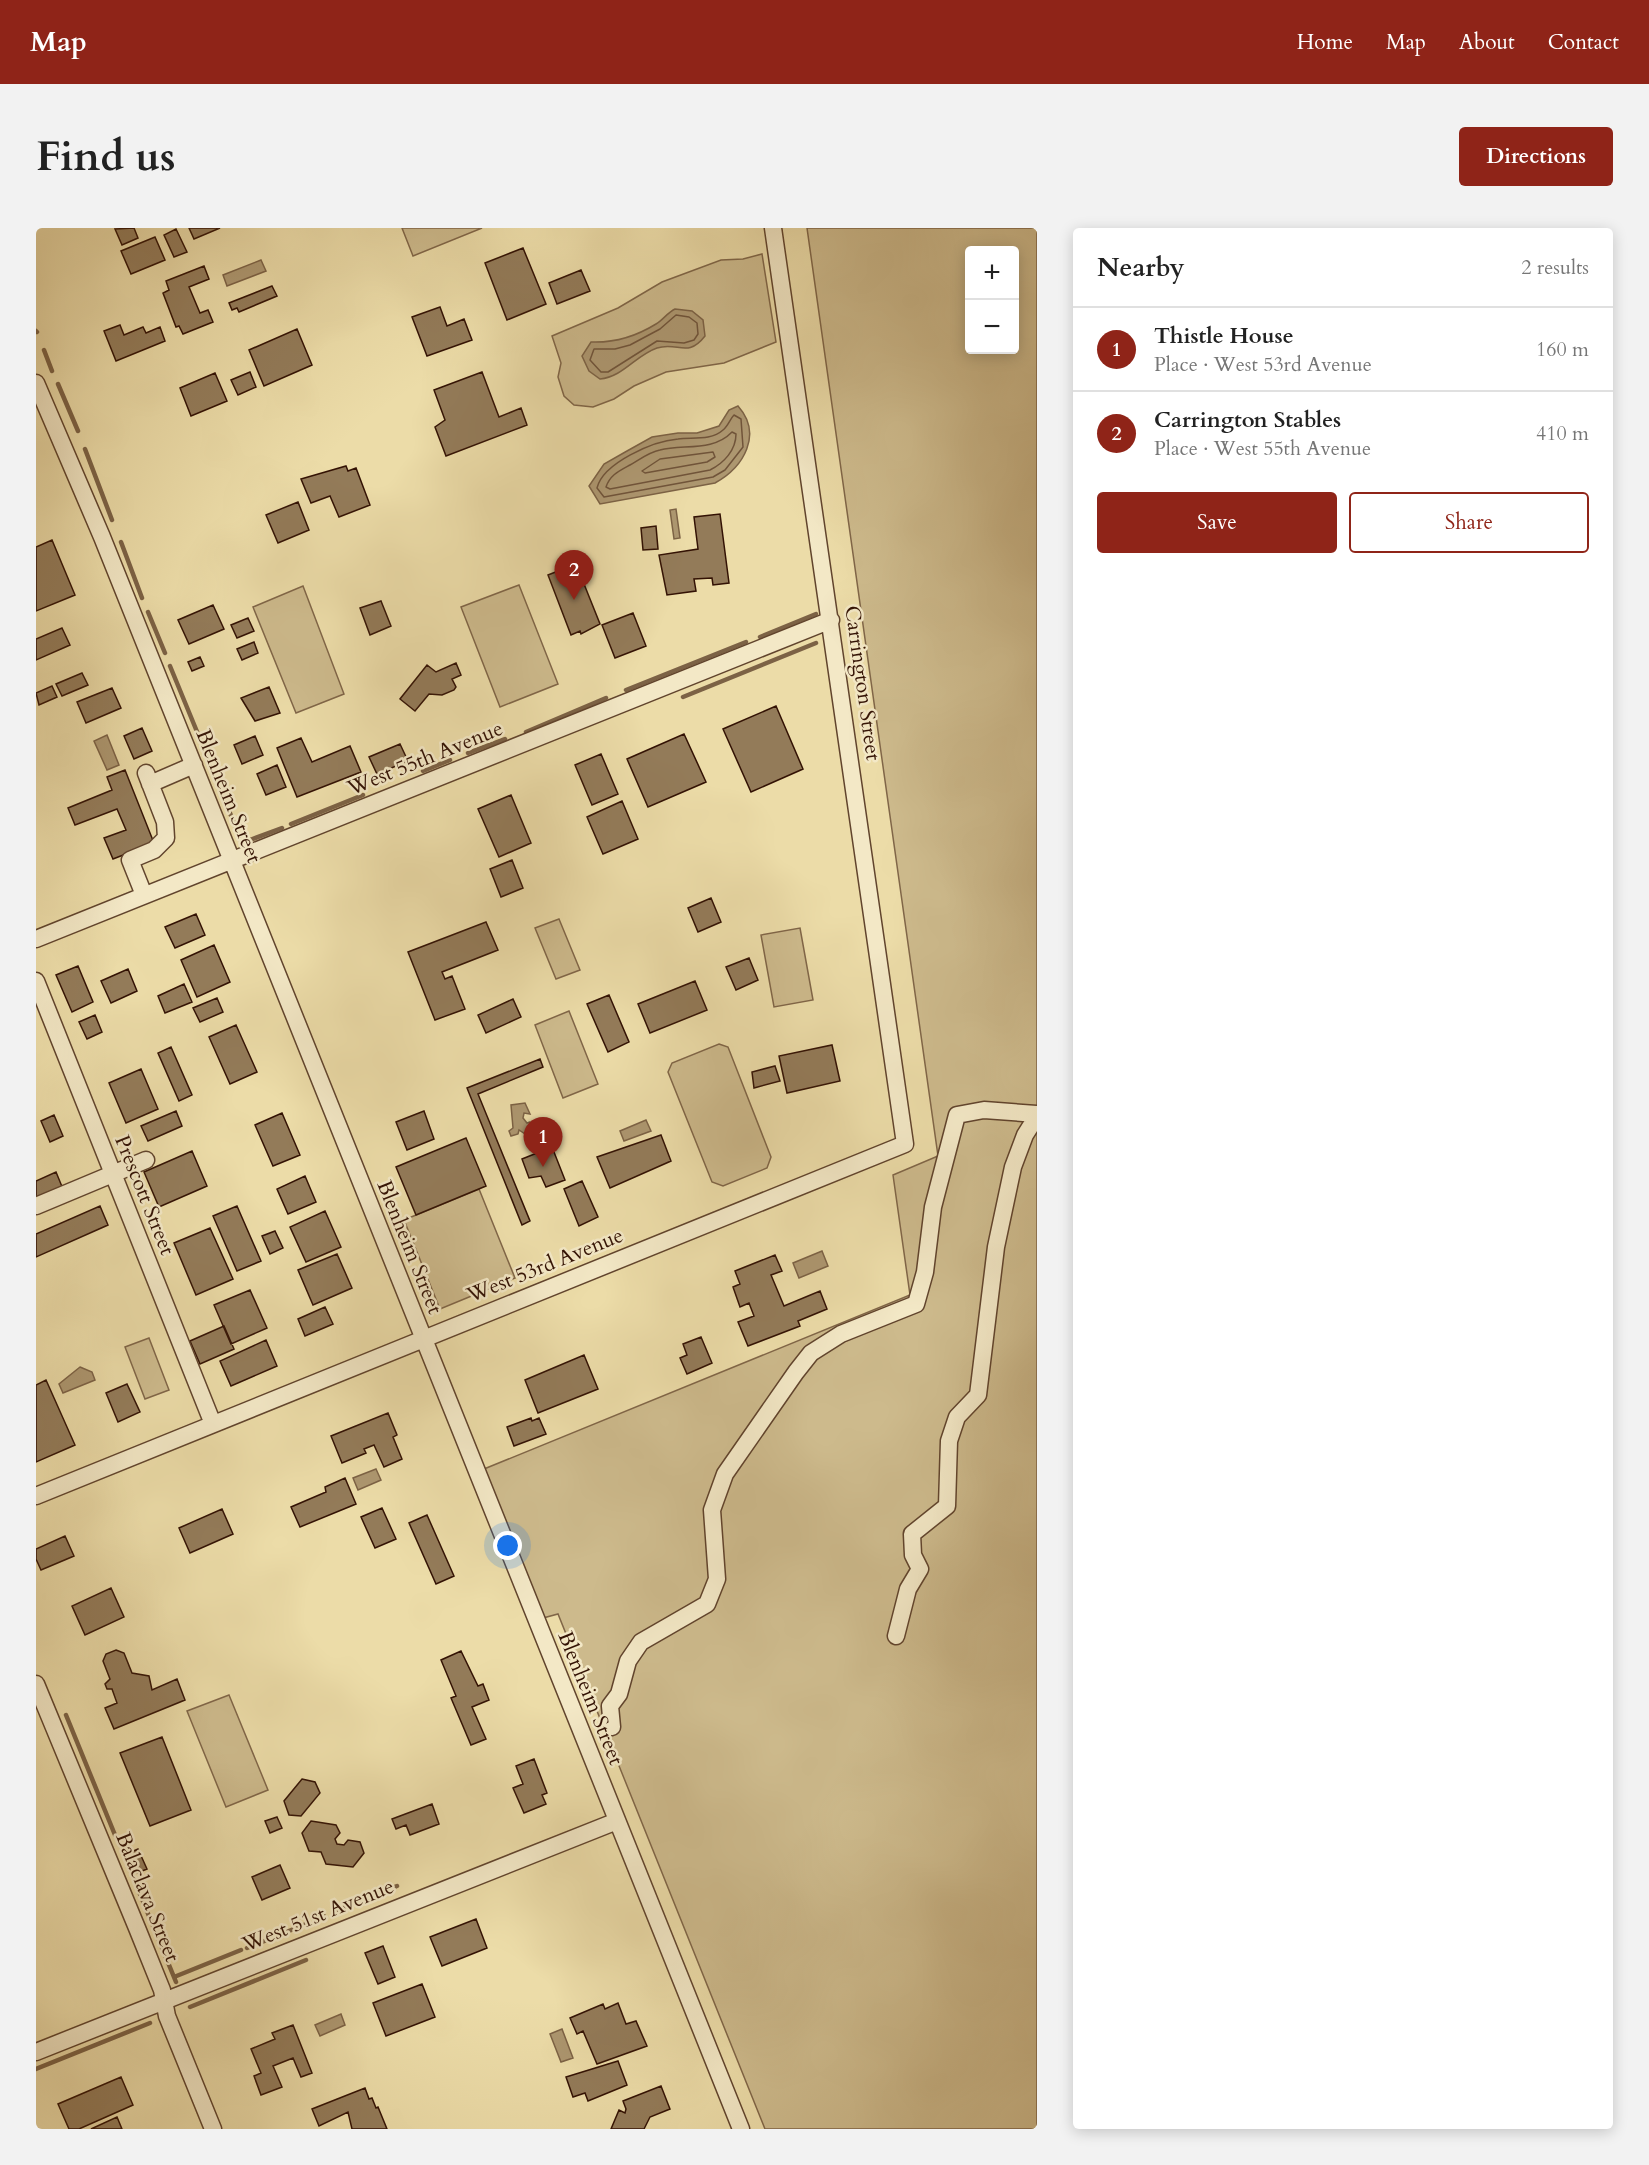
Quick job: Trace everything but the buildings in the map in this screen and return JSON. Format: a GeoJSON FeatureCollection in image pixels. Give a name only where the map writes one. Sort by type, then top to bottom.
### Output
{"type":"FeatureCollection","features":[{"type":"Feature","properties":{"kind":"street","name":"Carrington Street"},"geometry":{"type":"LineString","coordinates":[[773,228],[905,1144]]}},
{"type":"Feature","properties":{"kind":"street","name":"Blenheim Street"},"geometry":{"type":"LineString","coordinates":[[36,383],[70,460],[194,765],[741,2129]]}},
{"type":"Feature","properties":{"kind":"street","name":"West 55th Avenue"},"geometry":{"type":"LineString","coordinates":[[36,939],[831,620]]}},
{"type":"Feature","properties":{"kind":"street"},"geometry":{"type":"LineString","coordinates":[[144,895],[130,860],[154,850],[166,838],[165,822],[148,778],[194,765]]}},
{"type":"Feature","properties":{"kind":"street","name":"Prescott Street"},"geometry":{"type":"LineString","coordinates":[[36,981],[213,1424]]}},
{"type":"Feature","properties":{"kind":"street"},"geometry":{"type":"LineString","coordinates":[[612,1727],[610,1706],[619,1694],[628,1661],[640,1642],[707,1604],[717,1579],[712,1510],[725,1474],[766,1414],[811,1353],[840,1334],[915,1304],[925,1272],[935,1197],[957,1115],[984,1110],[1037,1115],[1024,1135],[1013,1167],[1001,1224],[978,1395],[957,1417],[949,1441],[947,1506],[912,1534],[913,1555],[920,1569],[908,1589],[896,1636]]}},
{"type":"Feature","properties":{"kind":"street","name":"West 53rd Avenue"},"geometry":{"type":"LineString","coordinates":[[36,1496],[905,1144]]}},
{"type":"Feature","properties":{"kind":"street"},"geometry":{"type":"LineString","coordinates":[[36,1206],[146,1160]]}},
{"type":"Feature","properties":{"kind":"street","name":"Balaclava Street"},"geometry":{"type":"LineString","coordinates":[[36,1684],[137,1928],[164,2001],[167,2016],[213,2129]]}},
{"type":"Feature","properties":{"kind":"street","name":"West 51st Avenue"},"geometry":{"type":"LineString","coordinates":[[36,2052],[616,1821]]}},
{"type":"Feature","properties":{"kind":"shaded area"},"geometry":{"type":"Polygon","coordinates":[[[402,228],[482,228],[413,256],[402,228]]]}},
{"type":"Feature","properties":{"kind":"shaded area"},"geometry":{"type":"Polygon","coordinates":[[[807,228],[1037,228],[1037,2129],[765,2129],[558,1614],[543,1618],[484,1469],[910,1295],[893,1175],[938,1156],[807,228]]]}},
{"type":"Feature","properties":{"kind":"shaded area"},"geometry":{"type":"Polygon","coordinates":[[[762,254],[776,342],[724,363],[666,372],[634,386],[614,399],[593,407],[574,405],[564,396],[558,377],[561,363],[552,336],[618,308],[662,282],[721,260],[743,259],[762,254]]]}},
{"type":"Feature","properties":{"kind":"shaded area"},"geometry":{"type":"Polygon","coordinates":[[[519,585],[558,684],[500,707],[461,607],[519,585]]]}},
{"type":"Feature","properties":{"kind":"shaded area"},"geometry":{"type":"Polygon","coordinates":[[[303,586],[344,694],[296,713],[253,607],[303,586]]]}},
{"type":"Feature","properties":{"kind":"shaded area"},"geometry":{"type":"Polygon","coordinates":[[[559,919],[580,970],[556,979],[535,928],[559,919]]]}},
{"type":"Feature","properties":{"kind":"shaded area"},"geometry":{"type":"Polygon","coordinates":[[[800,928],[813,1000],[774,1007],[761,935],[800,928]]]}},
{"type":"Feature","properties":{"kind":"shaded area"},"geometry":{"type":"Polygon","coordinates":[[[569,1011],[598,1084],[563,1098],[535,1025],[569,1011]]]}},
{"type":"Feature","properties":{"kind":"shaded area"},"geometry":{"type":"Polygon","coordinates":[[[719,1044],[728,1047],[771,1157],[767,1168],[723,1186],[712,1182],[668,1072],[672,1063],[719,1044]]]}},
{"type":"Feature","properties":{"kind":"shaded area"},"geometry":{"type":"Polygon","coordinates":[[[479,1189],[515,1278],[440,1309],[404,1220],[479,1189]]]}},
{"type":"Feature","properties":{"kind":"shaded area"},"geometry":{"type":"Polygon","coordinates":[[[149,1338],[169,1390],[145,1399],[125,1347],[149,1338]]]}},
{"type":"Feature","properties":{"kind":"shaded area"},"geometry":{"type":"Polygon","coordinates":[[[229,1695],[268,1790],[226,1807],[187,1711],[229,1695]]]}},
{"type":"Feature","properties":{"kind":"water"},"geometry":{"type":"Polygon","coordinates":[[[261,260],[266,271],[227,286],[223,275],[261,260]]]}},
{"type":"Feature","properties":{"kind":"water"},"geometry":{"type":"Polygon","coordinates":[[[675,309],[692,311],[703,320],[705,336],[699,343],[687,348],[664,346],[657,348],[608,377],[600,379],[589,371],[582,356],[591,342],[633,336],[656,324],[675,309]]]}},
{"type":"Feature","properties":{"kind":"water"},"geometry":{"type":"Polygon","coordinates":[[[738,406],[749,428],[747,449],[742,459],[725,476],[715,483],[600,504],[589,486],[604,464],[652,437],[697,433],[719,426],[729,410],[738,406]]]}},
{"type":"Feature","properties":{"kind":"water"},"geometry":{"type":"Polygon","coordinates":[[[676,509],[680,538],[674,539],[670,510],[676,509]]]}},
{"type":"Feature","properties":{"kind":"water"},"geometry":{"type":"Polygon","coordinates":[[[107,735],[119,765],[107,770],[94,741],[107,735]]]}},
{"type":"Feature","properties":{"kind":"water"},"geometry":{"type":"Polygon","coordinates":[[[525,1103],[530,1114],[524,1113],[523,1118],[535,1129],[525,1134],[519,1130],[518,1134],[511,1136],[509,1131],[513,1128],[511,1105],[525,1103]]]}},
{"type":"Feature","properties":{"kind":"water"},"geometry":{"type":"Polygon","coordinates":[[[646,1120],[651,1131],[624,1141],[620,1131],[646,1120]]]}},
{"type":"Feature","properties":{"kind":"water"},"geometry":{"type":"Polygon","coordinates":[[[822,1251],[828,1266],[799,1278],[793,1263],[822,1251]]]}},
{"type":"Feature","properties":{"kind":"water"},"geometry":{"type":"Polygon","coordinates":[[[80,1367],[92,1372],[95,1380],[63,1393],[59,1384],[80,1367]]]}},
{"type":"Feature","properties":{"kind":"water"},"geometry":{"type":"Polygon","coordinates":[[[376,1469],[381,1480],[358,1490],[353,1478],[376,1469]]]}},
{"type":"Feature","properties":{"kind":"water"},"geometry":{"type":"Polygon","coordinates":[[[341,2014],[345,2025],[320,2036],[315,2025],[341,2014]]]}},
{"type":"Feature","properties":{"kind":"water"},"geometry":{"type":"Polygon","coordinates":[[[562,2029],[573,2058],[561,2062],[550,2034],[562,2029]]]}},
{"type":"Feature","properties":{"kind":"waterway"},"geometry":{"type":"LineString","coordinates":[[44,350],[52,371]]}},
{"type":"Feature","properties":{"kind":"waterway"},"geometry":{"type":"LineString","coordinates":[[58,384],[78,431]]}},
{"type":"Feature","properties":{"kind":"waterway"},"geometry":{"type":"LineString","coordinates":[[85,449],[112,520]]}},
{"type":"Feature","properties":{"kind":"waterway"},"geometry":{"type":"LineString","coordinates":[[121,542],[142,598]]}},
{"type":"Feature","properties":{"kind":"waterway"},"geometry":{"type":"LineString","coordinates":[[148,612],[165,653]]}},
{"type":"Feature","properties":{"kind":"waterway"},"geometry":{"type":"LineString","coordinates":[[760,637],[816,614]]}},
{"type":"Feature","properties":{"kind":"waterway"},"geometry":{"type":"LineString","coordinates":[[626,690],[746,642]]}},
{"type":"Feature","properties":{"kind":"waterway"},"geometry":{"type":"LineString","coordinates":[[683,697],[816,643]]}},
{"type":"Feature","properties":{"kind":"waterway"},"geometry":{"type":"LineString","coordinates":[[170,666],[200,739]]}},
{"type":"Feature","properties":{"kind":"waterway"},"geometry":{"type":"LineString","coordinates":[[526,732],[606,698]]}},
{"type":"Feature","properties":{"kind":"waterway"},"geometry":{"type":"LineString","coordinates":[[468,753],[505,739]]}},
{"type":"Feature","properties":{"kind":"waterway"},"geometry":{"type":"LineString","coordinates":[[208,757],[241,841],[282,828]]}},
{"type":"Feature","properties":{"kind":"waterway"},"geometry":{"type":"LineString","coordinates":[[423,771],[450,760]]}},
{"type":"Feature","properties":{"kind":"waterway"},"geometry":{"type":"LineString","coordinates":[[291,824],[363,795]]}},
{"type":"Feature","properties":{"kind":"waterway"},"geometry":{"type":"LineString","coordinates":[[66,1715],[115,1835]]}},
{"type":"Feature","properties":{"kind":"waterway"},"geometry":{"type":"LineString","coordinates":[[133,1877],[176,1982]]}},
{"type":"Feature","properties":{"kind":"waterway"},"geometry":{"type":"LineString","coordinates":[[338,1910],[397,1886]]}},
{"type":"Feature","properties":{"kind":"waterway"},"geometry":{"type":"LineString","coordinates":[[316,1919],[324,1916]]}},
{"type":"Feature","properties":{"kind":"waterway"},"geometry":{"type":"LineString","coordinates":[[284,1933],[306,1924]]}},
{"type":"Feature","properties":{"kind":"waterway"},"geometry":{"type":"LineString","coordinates":[[247,1948],[272,1938]]}},
{"type":"Feature","properties":{"kind":"waterway"},"geometry":{"type":"LineString","coordinates":[[174,1977],[241,1950]]}},
{"type":"Feature","properties":{"kind":"waterway"},"geometry":{"type":"LineString","coordinates":[[190,2007],[306,1960]]}},
{"type":"Feature","properties":{"kind":"waterway"},"geometry":{"type":"LineString","coordinates":[[36,2069],[150,2023]]}},
{"type":"Feature","properties":{"kind":"place","name":"Carrington Stables"},"geometry":{"type":"Point","coordinates":[574,600]}},
{"type":"Feature","properties":{"kind":"place","name":"Thistle House"},"geometry":{"type":"Point","coordinates":[543,1167]}}]}
